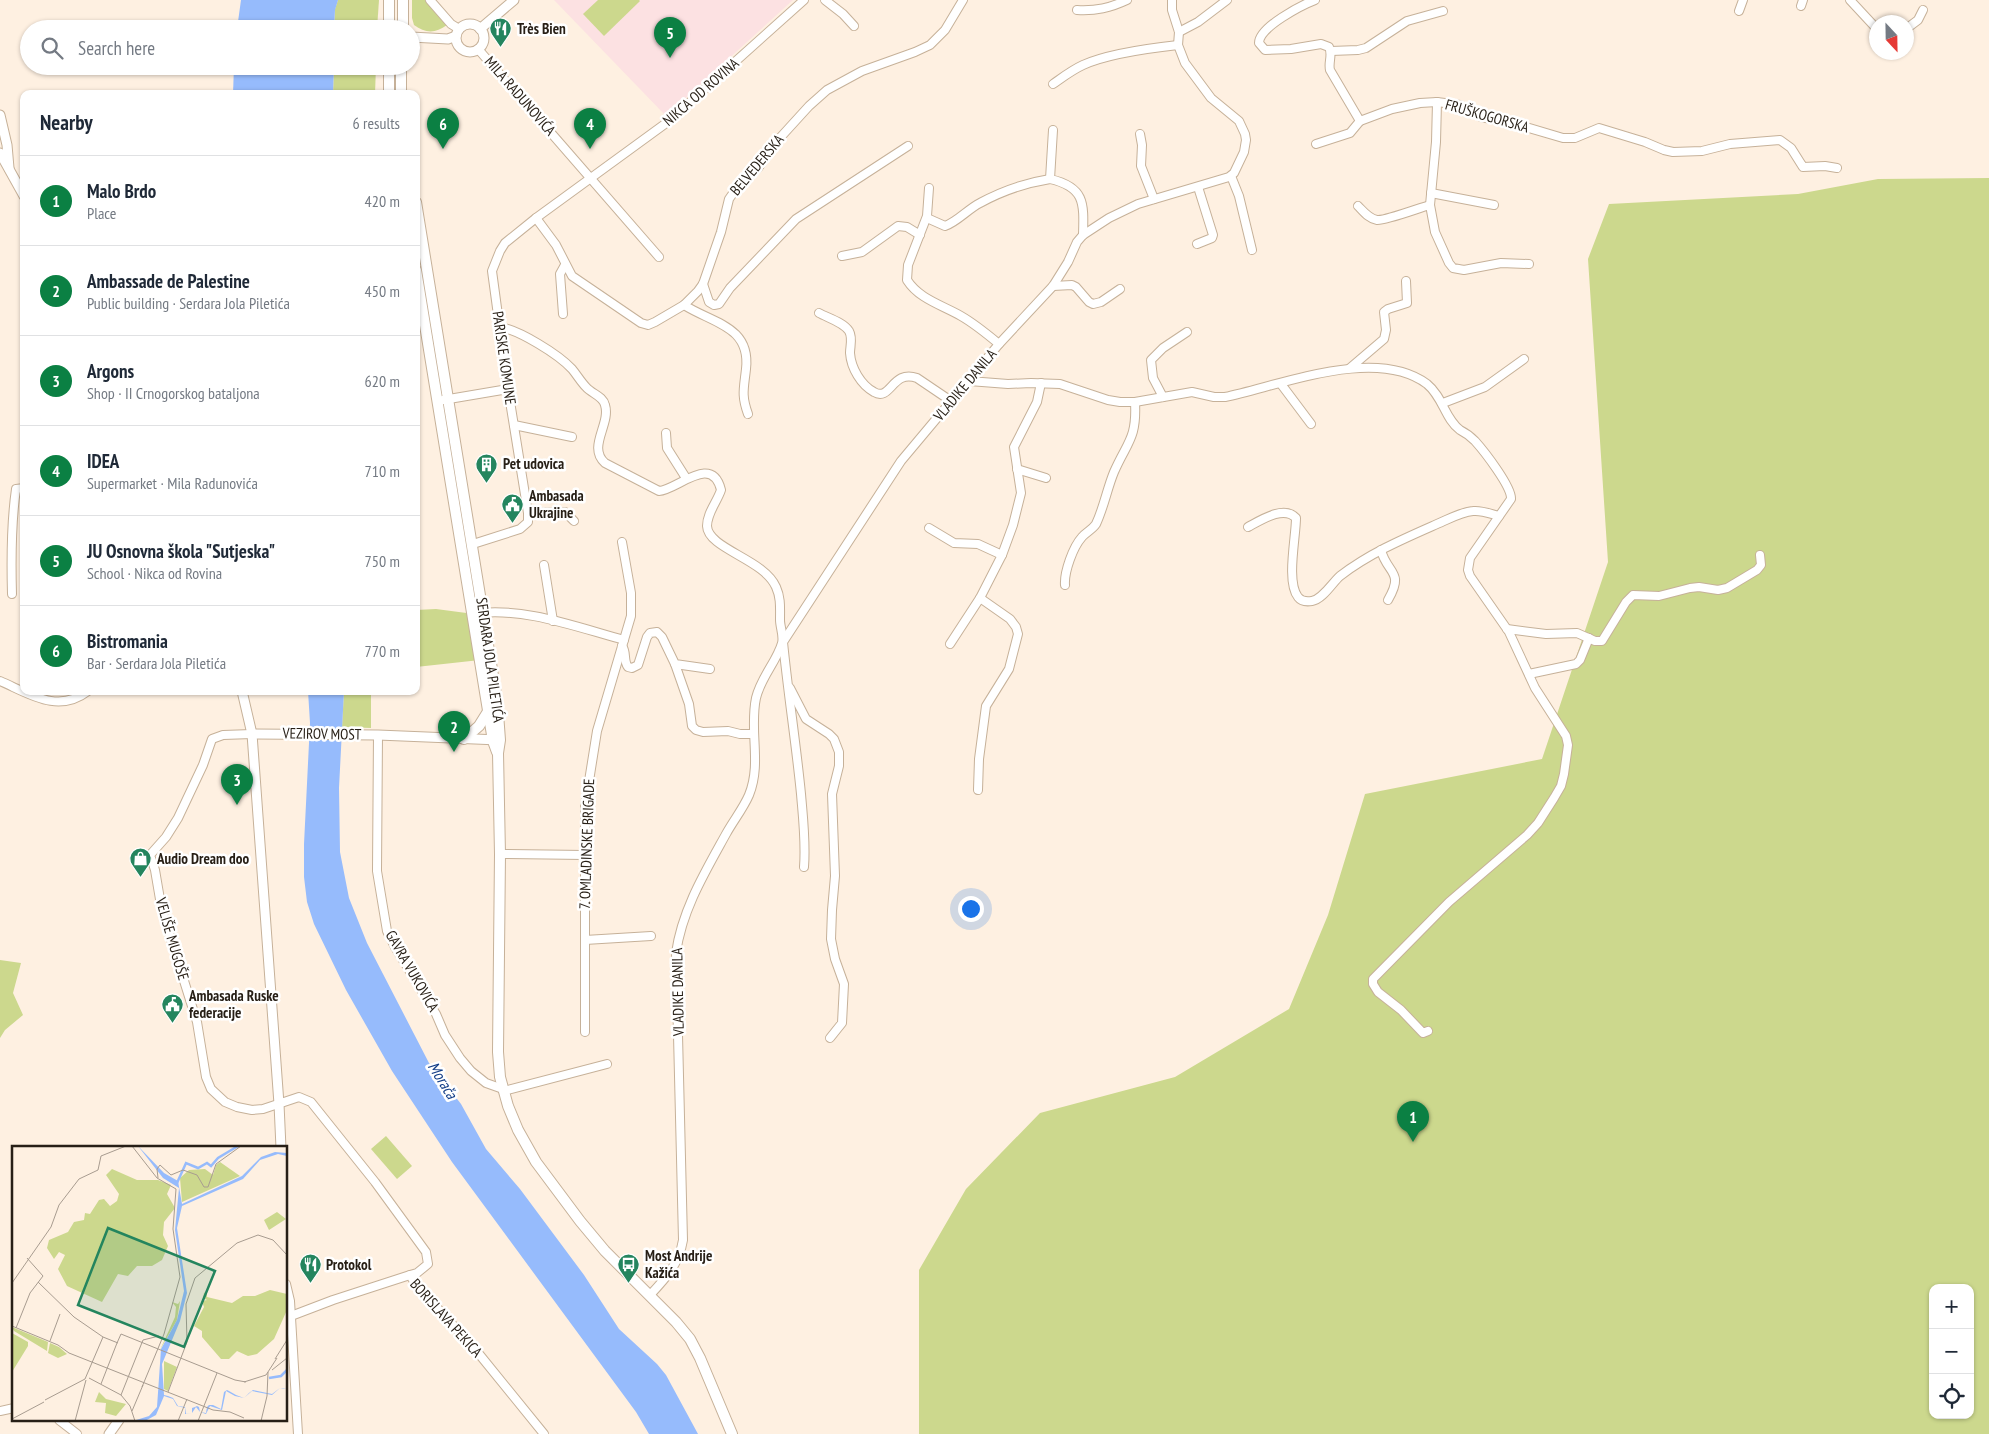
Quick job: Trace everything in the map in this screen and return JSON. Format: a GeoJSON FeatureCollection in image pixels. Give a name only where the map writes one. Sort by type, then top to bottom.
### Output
{"type":"FeatureCollection","features":[{"type":"Feature","properties":{"kind":"main road"},"geometry":{"type":"LineString","coordinates":[[389,0],[389,20]]}},
{"type":"Feature","properties":{"kind":"main road"},"geometry":{"type":"LineString","coordinates":[[403,0],[403,20]]}},
{"type":"Feature","properties":{"kind":"main road"},"geometry":{"type":"LineString","coordinates":[[389,75],[389,90]]}},
{"type":"Feature","properties":{"kind":"main road"},"geometry":{"type":"LineString","coordinates":[[401,75],[401,90]]}},
{"type":"Feature","properties":{"kind":"main road","name":"SERDARA JOLA PILETIĆA"},"geometry":{"type":"LineString","coordinates":[[420,231],[443,400],[478,613],[497,700],[500,854],[498,1038],[503,1090],[516,1126],[544,1174],[597,1243],[678,1324],[694,1346],[732,1434]]}},
{"type":"Feature","properties":{"kind":"main road","name":"SERDARA JOLA PILETIĆA"},"geometry":{"type":"LineString","coordinates":[[420,289],[473,544],[478,613],[489,710],[497,740]]}},
{"type":"Feature","properties":{"kind":"main road"},"geometry":{"type":"LineString","coordinates":[[464,739],[479,726],[489,710]]}},
{"type":"Feature","properties":{"kind":"street"},"geometry":{"type":"LineString","coordinates":[[430,0],[458,33]]}},
{"type":"Feature","properties":{"kind":"street"},"geometry":{"type":"LineString","coordinates":[[480,29],[514,0]]}},
{"type":"Feature","properties":{"kind":"street","name":"NIKCA OD ROVINA"},"geometry":{"type":"LineString","coordinates":[[592,178],[669,121],[804,0]]}},
{"type":"Feature","properties":{"kind":"street"},"geometry":{"type":"LineString","coordinates":[[826,0],[854,26]]}},
{"type":"Feature","properties":{"kind":"street","name":"BELVEDERSKA"},"geometry":{"type":"LineString","coordinates":[[536,218],[556,245],[572,276],[645,325],[656,322],[684,305],[703,284],[721,232],[729,199],[758,168],[785,132],[817,98],[839,82],[862,71],[930,45],[945,30],[963,0]]}},
{"type":"Feature","properties":{"kind":"street"},"geometry":{"type":"LineString","coordinates":[[1077,10],[1094,11],[1109,8],[1127,0]]}},
{"type":"Feature","properties":{"kind":"street"},"geometry":{"type":"LineString","coordinates":[[927,218],[942,226],[948,225],[980,203],[1011,189],[1050,178],[1071,185],[1077,191],[1082,205],[1083,235],[1124,210],[1231,176],[1246,145],[1242,128],[1233,114],[1211,98],[1190,72],[1178,45],[1179,32],[1172,10],[1172,0]]}},
{"type":"Feature","properties":{"kind":"street"},"geometry":{"type":"LineString","coordinates":[[1179,32],[1198,22],[1227,0]]}},
{"type":"Feature","properties":{"kind":"street"},"geometry":{"type":"LineString","coordinates":[[1315,0],[1294,10],[1262,34],[1259,43],[1262,48],[1271,50],[1291,49],[1321,44],[1331,51],[1358,50],[1366,48],[1407,21],[1443,10]]}},
{"type":"Feature","properties":{"kind":"street"},"geometry":{"type":"LineString","coordinates":[[1739,11],[1743,0]]}},
{"type":"Feature","properties":{"kind":"street"},"geometry":{"type":"LineString","coordinates":[[1850,0],[1869,20]]}},
{"type":"Feature","properties":{"kind":"street"},"geometry":{"type":"LineString","coordinates":[[1914,23],[1918,20],[1922,10]]}},
{"type":"Feature","properties":{"kind":"street"},"geometry":{"type":"LineString","coordinates":[[420,37],[448,39],[470,24],[483,32],[483,41],[478,49],[472,52],[461,49],[456,41],[458,33]]}},
{"type":"Feature","properties":{"kind":"street"},"geometry":{"type":"LineString","coordinates":[[1053,84],[1071,71],[1087,63],[1178,45]]}},
{"type":"Feature","properties":{"kind":"street","name":"MILA RADUNOVIĆA"},"geometry":{"type":"LineString","coordinates":[[478,49],[659,257]]}},
{"type":"Feature","properties":{"kind":"street"},"geometry":{"type":"LineString","coordinates":[[1331,51],[1328,65],[1330,70],[1360,121]]}},
{"type":"Feature","properties":{"kind":"street"},"geometry":{"type":"LineString","coordinates":[[1437,102],[1436,142],[1430,205],[1435,232],[1453,268],[1464,270],[1501,263],[1529,264]]}},
{"type":"Feature","properties":{"kind":"street","name":"FRUŠKOGORSKA"},"geometry":{"type":"LineString","coordinates":[[1316,144],[1350,133],[1360,121],[1392,109],[1420,103],[1437,102],[1460,105],[1481,117],[1512,123],[1562,138],[1575,138],[1599,128],[1646,142],[1664,150],[1690,153],[1702,152],[1730,144],[1780,140],[1791,148],[1803,167],[1825,166],[1837,168]]}},
{"type":"Feature","properties":{"kind":"street"},"geometry":{"type":"LineString","coordinates":[[0,115],[7,145],[9,168]]}},
{"type":"Feature","properties":{"kind":"street"},"geometry":{"type":"LineString","coordinates":[[1050,178],[1053,130]]}},
{"type":"Feature","properties":{"kind":"street"},"geometry":{"type":"LineString","coordinates":[[1140,134],[1142,145],[1141,166],[1154,199]]}},
{"type":"Feature","properties":{"kind":"street"},"geometry":{"type":"LineString","coordinates":[[703,284],[709,302],[714,305],[719,304],[730,288],[796,219],[908,146]]}},
{"type":"Feature","properties":{"kind":"street"},"geometry":{"type":"LineString","coordinates":[[0,153],[20,189]]}},
{"type":"Feature","properties":{"kind":"street"},"geometry":{"type":"LineString","coordinates":[[1231,176],[1239,196],[1252,250]]}},
{"type":"Feature","properties":{"kind":"street","name":"PARISKE KOMUNE"},"geometry":{"type":"LineString","coordinates":[[528,513],[508,389],[492,271],[505,244],[536,218],[592,178]]}},
{"type":"Feature","properties":{"kind":"street"},"geometry":{"type":"LineString","coordinates":[[1197,244],[1212,238],[1213,235],[1198,187]]}},
{"type":"Feature","properties":{"kind":"street"},"geometry":{"type":"LineString","coordinates":[[929,188],[927,218],[906,273],[907,280],[910,285],[927,299],[963,317],[999,344]]}},
{"type":"Feature","properties":{"kind":"street"},"geometry":{"type":"LineString","coordinates":[[1431,193],[1494,205]]}},
{"type":"Feature","properties":{"kind":"street"},"geometry":{"type":"LineString","coordinates":[[1358,206],[1368,216],[1376,220],[1386,219],[1430,205]]}},
{"type":"Feature","properties":{"kind":"street"},"geometry":{"type":"LineString","coordinates":[[842,256],[862,252],[898,226],[907,227],[920,235]]}},
{"type":"Feature","properties":{"kind":"street","name":"VLADIKE DANILA"},"geometry":{"type":"LineString","coordinates":[[650,1295],[672,1272],[678,1261],[683,1240],[676,953],[678,940],[681,926],[695,893],[749,794],[756,769],[754,734],[756,699],[760,684],[782,642],[901,461],[999,344],[1053,286],[1068,262],[1077,242],[1083,235]]}},
{"type":"Feature","properties":{"kind":"street"},"geometry":{"type":"LineString","coordinates":[[563,314],[560,274],[565,265]]}},
{"type":"Feature","properties":{"kind":"street"},"geometry":{"type":"LineString","coordinates":[[1350,368],[1384,339],[1386,330],[1384,312],[1407,303],[1406,281]]}},
{"type":"Feature","properties":{"kind":"street"},"geometry":{"type":"LineString","coordinates":[[1053,286],[1072,285],[1092,304],[1101,302],[1120,289]]}},
{"type":"Feature","properties":{"kind":"street"},"geometry":{"type":"LineString","coordinates":[[684,305],[721,324],[741,340],[746,347],[748,357],[743,392],[748,414]]}},
{"type":"Feature","properties":{"kind":"street"},"geometry":{"type":"LineString","coordinates":[[819,313],[845,326],[849,330],[852,339],[850,352],[853,367],[862,382],[873,392],[878,394],[887,391],[905,375],[917,378],[951,400]]}},
{"type":"Feature","properties":{"kind":"street"},"geometry":{"type":"LineString","coordinates":[[500,327],[515,332],[545,348],[571,368],[587,388],[601,398],[606,411],[598,451],[599,456],[605,463],[659,491],[673,487],[686,478],[699,474],[712,476],[717,481],[720,490],[708,518],[708,531],[717,542],[759,566],[772,579],[780,596],[785,677],[798,766],[805,848],[804,867]]}},
{"type":"Feature","properties":{"kind":"street"},"geometry":{"type":"LineString","coordinates":[[1163,397],[1152,378],[1151,360],[1163,348],[1187,332]]}},
{"type":"Feature","properties":{"kind":"street"},"geometry":{"type":"LineString","coordinates":[[1443,403],[1485,387],[1524,359]]}},
{"type":"Feature","properties":{"kind":"street"},"geometry":{"type":"LineString","coordinates":[[969,381],[1008,384],[1041,383],[1075,388],[1108,400],[1135,402],[1192,392],[1214,397],[1224,397],[1350,368],[1376,367],[1402,372],[1427,384],[1443,403],[1458,428],[1479,446],[1509,488],[1511,498],[1470,558],[1468,570],[1474,582],[1507,629],[1543,702],[1566,736],[1567,756],[1560,786],[1538,823],[1527,835],[1449,902],[1373,979],[1373,984],[1378,992],[1401,1010],[1424,1034],[1428,1031]]}},
{"type":"Feature","properties":{"kind":"street"},"geometry":{"type":"LineString","coordinates":[[950,644],[980,598],[1002,555],[1021,493],[1014,447],[1037,402],[1041,383]]}},
{"type":"Feature","properties":{"kind":"street"},"geometry":{"type":"LineString","coordinates":[[1281,384],[1311,424]]}},
{"type":"Feature","properties":{"kind":"street"},"geometry":{"type":"LineString","coordinates":[[443,400],[508,389]]}},
{"type":"Feature","properties":{"kind":"street"},"geometry":{"type":"LineString","coordinates":[[1065,585],[1067,569],[1078,542],[1096,524],[1115,471],[1133,436],[1136,416],[1135,402]]}},
{"type":"Feature","properties":{"kind":"street"},"geometry":{"type":"LineString","coordinates":[[514,425],[572,437]]}},
{"type":"Feature","properties":{"kind":"street"},"geometry":{"type":"LineString","coordinates":[[666,433],[667,448],[686,478]]}},
{"type":"Feature","properties":{"kind":"street"},"geometry":{"type":"LineString","coordinates":[[1017,469],[1046,478]]}},
{"type":"Feature","properties":{"kind":"street"},"geometry":{"type":"LineString","coordinates":[[12,594],[10,537],[16,489],[20,488]]}},
{"type":"Feature","properties":{"kind":"street"},"geometry":{"type":"LineString","coordinates":[[1248,527],[1260,520],[1284,512],[1292,513],[1296,518],[1292,573],[1294,590],[1303,601],[1312,601],[1319,598],[1339,577],[1381,550],[1465,512],[1481,511],[1499,516]]}},
{"type":"Feature","properties":{"kind":"street"},"geometry":{"type":"LineString","coordinates":[[473,544],[520,529],[528,522],[528,513],[565,512],[574,521]]}},
{"type":"Feature","properties":{"kind":"street"},"geometry":{"type":"LineString","coordinates":[[929,528],[954,544],[978,544],[1002,555]]}},
{"type":"Feature","properties":{"kind":"street","name":"7. OMLADINSKE BRIGADE"},"geometry":{"type":"LineString","coordinates":[[585,1032],[585,806],[597,731],[632,608],[622,542]]}},
{"type":"Feature","properties":{"kind":"street"},"geometry":{"type":"LineString","coordinates":[[1381,550],[1382,557],[1395,576],[1394,590],[1388,600]]}},
{"type":"Feature","properties":{"kind":"street"},"geometry":{"type":"LineString","coordinates":[[1507,629],[1546,634],[1577,633],[1595,641],[1602,641],[1626,602],[1633,595],[1659,596],[1699,587],[1718,590],[1727,588],[1757,570],[1761,565],[1760,555]]}},
{"type":"Feature","properties":{"kind":"street"},"geometry":{"type":"LineString","coordinates":[[544,565],[553,621]]}},
{"type":"Feature","properties":{"kind":"street"},"geometry":{"type":"LineString","coordinates":[[978,790],[979,759],[986,706],[1009,669],[1018,634],[1016,627],[1010,619],[980,598]]}},
{"type":"Feature","properties":{"kind":"street"},"geometry":{"type":"LineString","coordinates":[[478,613],[504,612],[553,621],[623,643],[628,667],[638,665],[647,637],[650,633],[657,632],[662,636],[675,664],[689,704],[692,726],[696,730],[703,732],[728,731],[740,734],[754,734]]}},
{"type":"Feature","properties":{"kind":"street"},"geometry":{"type":"LineString","coordinates":[[1529,674],[1576,664],[1580,660],[1589,638]]}},
{"type":"Feature","properties":{"kind":"street"},"geometry":{"type":"LineString","coordinates":[[675,664],[710,669]]}},
{"type":"Feature","properties":{"kind":"street"},"geometry":{"type":"LineString","coordinates":[[785,677],[806,719],[829,734],[834,739],[839,752],[839,766],[832,794],[835,876],[831,939],[835,959],[844,984],[842,1023],[830,1038]]}},
{"type":"Feature","properties":{"kind":"street"},"geometry":{"type":"LineString","coordinates":[[0,682],[20,691]]}},
{"type":"Feature","properties":{"kind":"street"},"geometry":{"type":"LineString","coordinates":[[31,695],[47,702],[66,702],[83,695]]}},
{"type":"Feature","properties":{"kind":"street"},"geometry":{"type":"LineString","coordinates":[[243,695],[252,734],[281,1146]]}},
{"type":"Feature","properties":{"kind":"street","name":"VEZIROV MOST"},"geometry":{"type":"LineString","coordinates":[[252,734],[375,735],[497,740]]}},
{"type":"Feature","properties":{"kind":"street","name":"VELIŠE MUGOŠE"},"geometry":{"type":"LineString","coordinates":[[252,734],[222,735],[212,740],[203,765],[178,818],[166,837],[150,855],[156,870],[162,911],[197,1022],[206,1077],[211,1089],[224,1102],[237,1107],[252,1110],[279,1104]]}},
{"type":"Feature","properties":{"kind":"street","name":"GAVRA VUKOVIĆA"},"geometry":{"type":"LineString","coordinates":[[375,735],[377,871],[387,931],[436,1014],[445,1035],[460,1058],[486,1084],[503,1090]]}},
{"type":"Feature","properties":{"kind":"street"},"geometry":{"type":"LineString","coordinates":[[500,854],[585,855]]}},
{"type":"Feature","properties":{"kind":"street"},"geometry":{"type":"LineString","coordinates":[[584,940],[651,936]]}},
{"type":"Feature","properties":{"kind":"street"},"geometry":{"type":"LineString","coordinates":[[503,1090],[607,1064]]}},
{"type":"Feature","properties":{"kind":"street"},"geometry":{"type":"LineString","coordinates":[[279,1104],[299,1096],[309,1100],[376,1182],[428,1256],[425,1267],[417,1273],[410,1275]]}},
{"type":"Feature","properties":{"kind":"street","name":"BORISLAVA PEKICA"},"geometry":{"type":"LineString","coordinates":[[290,1316],[410,1275],[416,1285],[475,1349],[544,1434]]}},
{"type":"Feature","properties":{"kind":"street"},"geometry":{"type":"LineString","coordinates":[[288,1289],[290,1294],[298,1434]]}},
{"type":"Feature","properties":{"kind":"street"},"geometry":{"type":"LineString","coordinates":[[62,1422],[77,1434]]}},
{"type":"Feature","properties":{"kind":"street"},"geometry":{"type":"LineString","coordinates":[[109,1434],[118,1422]]}},
{"type":"Feature","properties":{"kind":"shaded area"},"geometry":{"type":"Polygon","coordinates":[[[554,0],[793,0],[666,116],[554,0]]]}},
{"type":"Feature","properties":{"kind":"green space"},"geometry":{"type":"Polygon","coordinates":[[[338,0],[379,0],[378,20],[334,20],[338,0]]]}},
{"type":"Feature","properties":{"kind":"green space"},"geometry":{"type":"Polygon","coordinates":[[[412,0],[425,0],[447,25],[434,31],[422,30],[420,29],[420,20],[413,20],[412,0]]]}},
{"type":"Feature","properties":{"kind":"green space"},"geometry":{"type":"Polygon","coordinates":[[[598,0],[640,1],[604,36],[583,14],[598,0]]]}},
{"type":"Feature","properties":{"kind":"green space"},"geometry":{"type":"Polygon","coordinates":[[[334,75],[376,75],[375,90],[333,90],[334,75]]]}},
{"type":"Feature","properties":{"kind":"green space"},"geometry":{"type":"Polygon","coordinates":[[[1989,178],[1989,1434],[919,1434],[919,1270],[966,1189],[1040,1113],[1175,1077],[1289,1009],[1328,915],[1365,794],[1542,759],[1608,562],[1588,259],[1609,204],[1798,194],[1878,179],[1989,178]]]}},
{"type":"Feature","properties":{"kind":"green space"},"geometry":{"type":"Polygon","coordinates":[[[436,609],[474,614],[480,660],[420,667],[420,610],[436,609]]]}},
{"type":"Feature","properties":{"kind":"green space"},"geometry":{"type":"Polygon","coordinates":[[[344,695],[371,695],[371,728],[342,727],[344,695]]]}},
{"type":"Feature","properties":{"kind":"green space"},"geometry":{"type":"Polygon","coordinates":[[[0,960],[21,963],[13,993],[23,1015],[5,1030],[0,1038],[0,960]]]}},
{"type":"Feature","properties":{"kind":"green space"},"geometry":{"type":"Polygon","coordinates":[[[386,1136],[412,1166],[397,1179],[371,1149],[386,1136]]]}},
{"type":"Feature","properties":{"kind":"water"},"geometry":{"type":"Polygon","coordinates":[[[241,0],[338,0],[334,20],[238,20],[241,0]]]}},
{"type":"Feature","properties":{"kind":"water"},"geometry":{"type":"Polygon","coordinates":[[[234,75],[334,75],[333,90],[233,90],[234,75]]]}},
{"type":"Feature","properties":{"kind":"water"},"geometry":{"type":"Polygon","coordinates":[[[308,695],[344,695],[339,788],[340,852],[349,898],[367,943],[429,1063],[461,1104],[486,1149],[520,1189],[584,1275],[619,1329],[657,1364],[666,1375],[698,1434],[649,1434],[636,1412],[452,1162],[392,1071],[346,990],[314,924],[307,902],[304,877],[304,844],[310,723],[308,695]]]}},
{"type":"Feature","properties":{"kind":"place","name":"Très Bien"},"geometry":{"type":"Point","coordinates":[501,48]}},
{"type":"Feature","properties":{"kind":"place","name":"JU Osnovna škola \"Sutjeska\""},"geometry":{"type":"Point","coordinates":[670,58]}},
{"type":"Feature","properties":{"kind":"place","name":"Bistromania"},"geometry":{"type":"Point","coordinates":[443,149]}},
{"type":"Feature","properties":{"kind":"place","name":"IDEA"},"geometry":{"type":"Point","coordinates":[590,149]}},
{"type":"Feature","properties":{"kind":"place","name":"Pet udovica"},"geometry":{"type":"Point","coordinates":[487,483]}},
{"type":"Feature","properties":{"kind":"place","name":"Ambasada Ukrajine"},"geometry":{"type":"Point","coordinates":[513,524]}},
{"type":"Feature","properties":{"kind":"place","name":"Ambassade de Palestine"},"geometry":{"type":"Point","coordinates":[454,752]}},
{"type":"Feature","properties":{"kind":"place","name":"Argons"},"geometry":{"type":"Point","coordinates":[237,805]}},
{"type":"Feature","properties":{"kind":"place","name":"Audio Dream doo"},"geometry":{"type":"Point","coordinates":[141,878]}},
{"type":"Feature","properties":{"kind":"place","name":"Ambasada Ruske federacije"},"geometry":{"type":"Point","coordinates":[173,1024]}},
{"type":"Feature","properties":{"kind":"place","name":"Malo Brdo"},"geometry":{"type":"Point","coordinates":[1413,1142]}},
{"type":"Feature","properties":{"kind":"place","name":"Protokol"},"geometry":{"type":"Point","coordinates":[310,1284]}},
{"type":"Feature","properties":{"kind":"place","name":"Most Andrije Kažića"},"geometry":{"type":"Point","coordinates":[629,1284]}},
{"type":"Feature","properties":{"kind":"water label","name":"Morača"},"geometry":{"type":"Point","coordinates":[443,1080]}}]}
